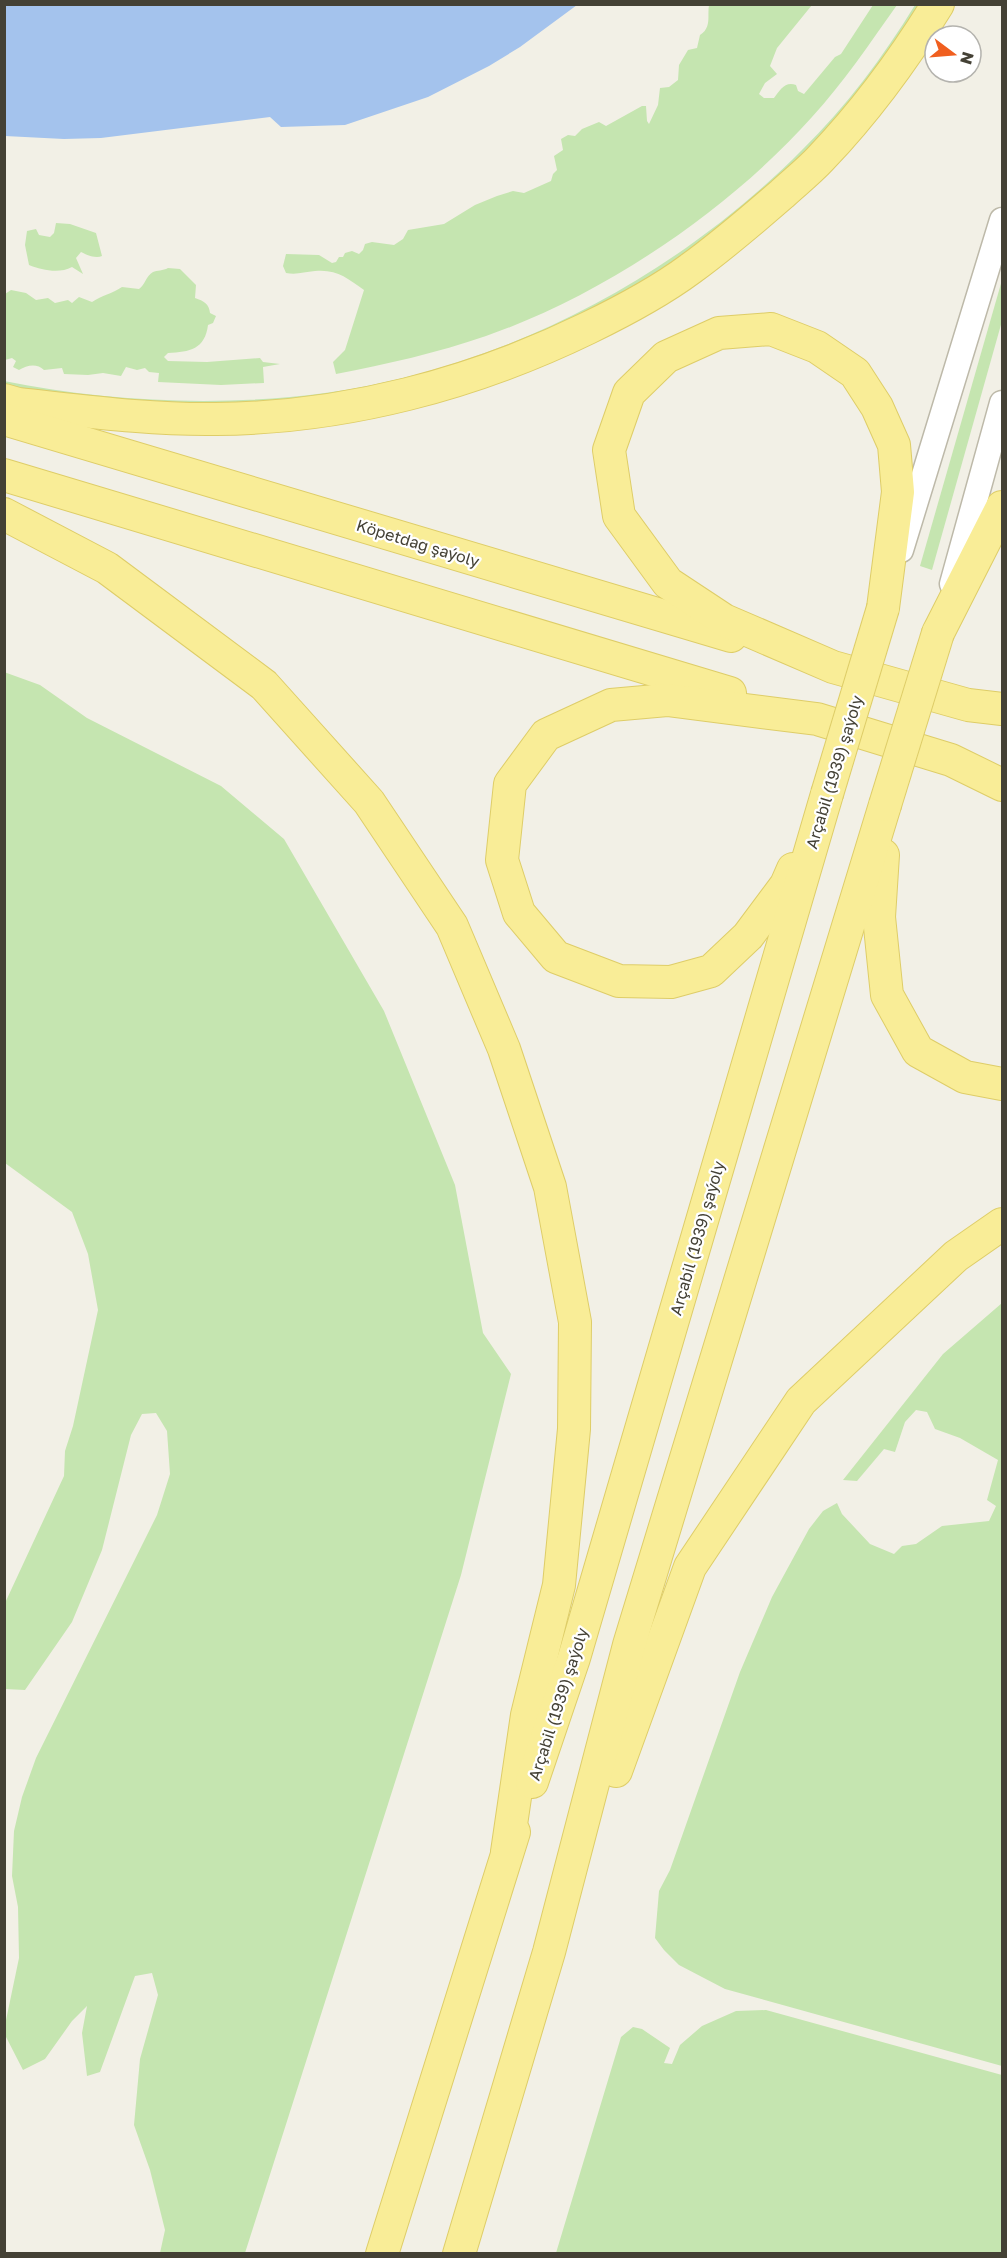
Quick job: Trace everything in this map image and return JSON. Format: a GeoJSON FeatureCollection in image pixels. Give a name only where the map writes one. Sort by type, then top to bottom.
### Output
{"type":"FeatureCollection","features":[{"type":"Feature","properties":{"kind":"main road"},"geometry":{"type":"LineString","coordinates":[[4,400],[18,404],[148,418],[217,419],[287,415],[362,405],[434,388],[491,370],[548,348],[621,312],[689,270],[752,221],[821,158],[885,84],[938,4]]}},
{"type":"Feature","properties":{"kind":"main road"},"geometry":{"type":"LineString","coordinates":[[883,608],[898,492],[894,445],[878,407],[855,373],[817,347],[771,329],[719,333],[666,357],[629,393],[609,450],[619,516],[668,583],[724,620],[833,667],[1002,715]]}},
{"type":"Feature","properties":{"kind":"main road","name":"Köpetdag şaýoly"},"geometry":{"type":"LineString","coordinates":[[4,419],[833,667]]}},
{"type":"Feature","properties":{"kind":"main road"},"geometry":{"type":"LineString","coordinates":[[4,475],[1002,776]]}},
{"type":"Feature","properties":{"kind":"main road"},"geometry":{"type":"LineString","coordinates":[[459,2253],[549,1952],[629,1645],[938,633],[1002,507]]}},
{"type":"Feature","properties":{"kind":"main road"},"geometry":{"type":"LineString","coordinates":[[4,514],[107,568],[264,685],[369,802],[452,926],[504,1049],[550,1187],[575,1322],[574,1429],[559,1585],[527,1715],[507,1852]]}},
{"type":"Feature","properties":{"kind":"main road","name":"Arçabil (1939) şaýoly"},"geometry":{"type":"LineString","coordinates":[[382,2253],[507,1852],[574,1658],[883,608]]}},
{"type":"Feature","properties":{"kind":"main road"},"geometry":{"type":"LineString","coordinates":[[817,719],[666,700],[611,705],[546,735],[510,784],[502,860],[519,913],[556,957],[619,981],[672,982],[711,971],[748,936],[786,885],[827,794]]}},
{"type":"Feature","properties":{"kind":"main road"},"geometry":{"type":"LineString","coordinates":[[968,705],[1002,709]]}},
{"type":"Feature","properties":{"kind":"main road"},"geometry":{"type":"LineString","coordinates":[[951,760],[1002,785]]}},
{"type":"Feature","properties":{"kind":"main road"},"geometry":{"type":"LineString","coordinates":[[885,805],[879,917],[887,994],[918,1051],[965,1077],[1002,1084]]}},
{"type":"Feature","properties":{"kind":"main road"},"geometry":{"type":"LineString","coordinates":[[549,1952],[690,1567],[801,1401],[956,1256],[1002,1224]]}},
{"type":"Feature","properties":{"kind":"street","name":"Arçabil (1939) şaýoly"},"geometry":{"type":"LineString","coordinates":[[883,608],[1002,220]]}},
{"type":"Feature","properties":{"kind":"street"},"geometry":{"type":"LineString","coordinates":[[938,633],[1002,403]]}},
{"type":"Feature","properties":{"kind":"street"},"geometry":{"type":"LineString","coordinates":[[475,2253],[549,1952]]}},
{"type":"Feature","properties":{"kind":"green space"},"geometry":{"type":"Polygon","coordinates":[[[709,5],[812,5],[777,48],[770,66],[777,74],[765,83],[759,94],[764,98],[774,98],[783,87],[789,84],[796,85],[798,91],[804,94],[835,57],[841,54],[873,5],[897,5],[835,90],[779,151],[743,185],[662,246],[575,298],[530,319],[449,348],[336,374],[333,362],[345,350],[364,290],[341,275],[330,271],[286,273],[283,266],[286,254],[319,255],[332,263],[336,262],[339,257],[343,257],[345,253],[352,251],[359,254],[365,244],[372,242],[394,245],[403,239],[408,230],[444,224],[475,205],[497,196],[513,191],[524,193],[551,181],[557,170],[554,156],[563,150],[561,139],[568,135],[575,136],[582,129],[599,122],[606,126],[642,106],[646,106],[649,124],[658,105],[660,88],[669,87],[678,80],[679,65],[688,50],[697,48],[700,35],[708,25],[709,5]]]}},
{"type":"Feature","properties":{"kind":"green space"},"geometry":{"type":"Polygon","coordinates":[[[915,5],[923,5],[860,97],[748,211],[613,303],[479,362],[327,399],[195,408],[5,387],[4,381],[83,394],[164,400],[246,400],[286,397],[325,393],[392,381],[457,362],[521,339],[583,310],[642,277],[699,238],[752,196],[834,117],[877,62],[915,5]]]}},
{"type":"Feature","properties":{"kind":"green space"},"geometry":{"type":"Polygon","coordinates":[[[56,223],[70,224],[96,233],[102,256],[94,257],[81,252],[76,258],[83,274],[72,267],[56,271],[29,265],[25,245],[27,231],[36,229],[39,235],[50,237],[54,233],[56,223]]]}},
{"type":"Feature","properties":{"kind":"green space"},"geometry":{"type":"Polygon","coordinates":[[[168,268],[180,269],[196,285],[195,298],[206,303],[210,313],[216,316],[213,323],[208,325],[204,339],[195,348],[168,353],[164,357],[168,361],[207,362],[260,358],[263,362],[280,364],[263,367],[264,383],[221,385],[158,382],[159,373],[149,372],[145,368],[137,370],[126,367],[121,376],[103,373],[64,374],[62,368],[44,370],[29,366],[19,370],[13,367],[16,361],[12,358],[5,360],[5,294],[11,290],[26,293],[36,300],[48,298],[55,303],[68,300],[72,303],[79,297],[92,302],[122,287],[139,289],[153,272],[168,268]]]}},
{"type":"Feature","properties":{"kind":"green space"},"geometry":{"type":"Polygon","coordinates":[[[1002,280],[1002,321],[932,570],[920,566],[1002,280]]]}},
{"type":"Feature","properties":{"kind":"green space"},"geometry":{"type":"Polygon","coordinates":[[[4,672],[40,685],[87,718],[221,786],[284,839],[384,1011],[455,1185],[483,1333],[511,1374],[461,1575],[245,2253],[160,2253],[165,2230],[150,2170],[134,2125],[140,2059],[158,1995],[152,1973],[135,1976],[100,2072],[87,2076],[82,2033],[87,2006],[72,2021],[45,2059],[23,2070],[5,2035],[19,1958],[18,1907],[12,1876],[14,1831],[22,1797],[36,1758],[157,1515],[170,1474],[167,1431],[156,1413],[142,1414],[131,1435],[102,1550],[72,1622],[25,1690],[5,1689],[5,1603],[64,1476],[65,1451],[73,1426],[98,1310],[88,1254],[72,1212],[5,1163],[4,672]]]}},
{"type":"Feature","properties":{"kind":"green space"},"geometry":{"type":"Polygon","coordinates":[[[1002,1303],[1002,2066],[725,1989],[679,1965],[655,1938],[659,1891],[670,1870],[740,1672],[772,1597],[809,1529],[823,1511],[837,1503],[842,1514],[870,1544],[894,1554],[902,1546],[916,1544],[942,1526],[989,1521],[996,1506],[987,1500],[998,1460],[960,1438],[935,1429],[927,1412],[916,1410],[905,1422],[895,1452],[884,1449],[857,1481],[843,1480],[943,1354],[1002,1303]]]}},
{"type":"Feature","properties":{"kind":"green space"},"geometry":{"type":"Polygon","coordinates":[[[766,2010],[1002,2075],[1002,2253],[556,2253],[621,2037],[633,2027],[642,2029],[670,2048],[664,2063],[672,2064],[680,2045],[702,2026],[736,2011],[766,2010]]]}},
{"type":"Feature","properties":{"kind":"water"},"geometry":{"type":"Polygon","coordinates":[[[4,5],[577,5],[520,47],[489,66],[428,97],[345,125],[281,127],[270,117],[101,138],[64,139],[5,136],[4,5]]]}}]}
